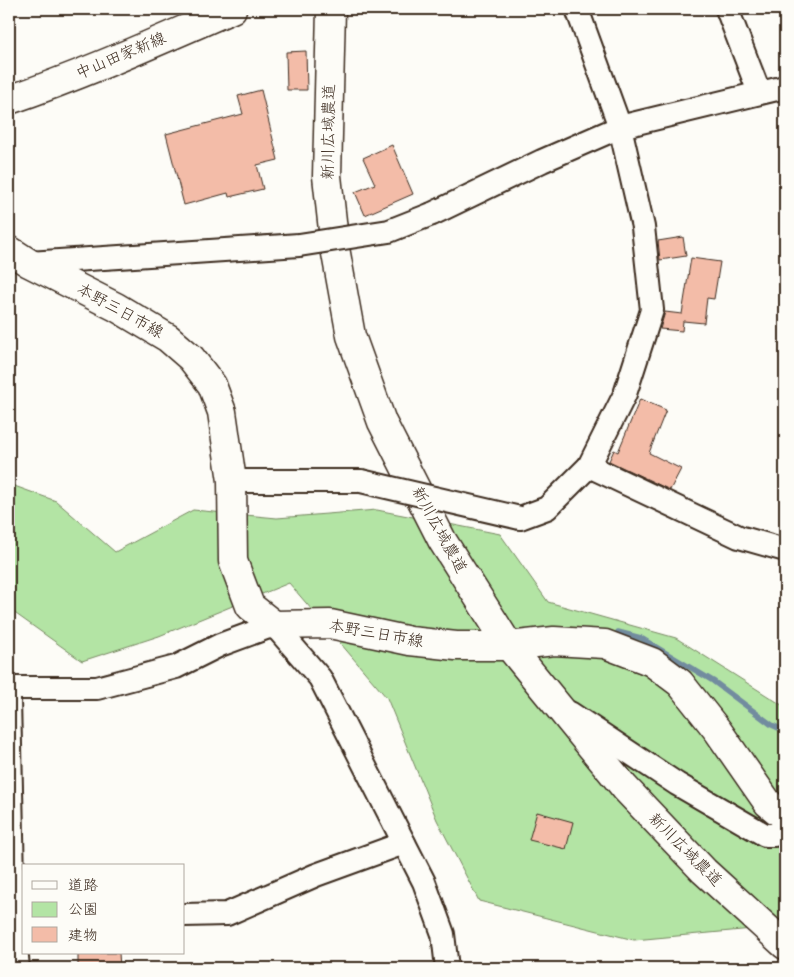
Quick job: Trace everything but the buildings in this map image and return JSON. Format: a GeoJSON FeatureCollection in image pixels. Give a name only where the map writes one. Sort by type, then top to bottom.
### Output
{"type":"FeatureCollection","features":[{"type":"Feature","properties":{"kind":"main road","name":"中山田家新線"},"geometry":{"type":"LineString","coordinates":[[9,100],[120,58],[232,9]]}},
{"type":"Feature","properties":{"kind":"main road","name":"新川広域農道"},"geometry":{"type":"LineString","coordinates":[[331,9],[327,176],[335,248],[351,336],[382,422],[442,540],[509,646],[624,788],[704,871],[785,945]]}},
{"type":"Feature","properties":{"kind":"main road","name":"本野三日市線"},"geometry":{"type":"LineString","coordinates":[[19,256],[168,338],[191,358],[212,385],[222,412],[232,481],[233,561],[250,606],[274,625],[330,624],[410,641],[456,646],[509,646],[554,641],[605,644],[652,662],[680,684],[718,731],[768,803],[785,818]]}},
{"type":"Feature","properties":{"kind":"street"},"geometry":{"type":"LineString","coordinates":[[232,481],[361,482],[520,518],[547,508],[589,466],[625,394],[652,310],[643,227],[620,127],[577,9]]}},
{"type":"Feature","properties":{"kind":"street"},"geometry":{"type":"LineString","coordinates":[[727,9],[759,92]]}},
{"type":"Feature","properties":{"kind":"street"},"geometry":{"type":"LineString","coordinates":[[19,256],[299,245],[389,231],[432,214],[542,161],[620,127],[785,87]]}},
{"type":"Feature","properties":{"kind":"street"},"geometry":{"type":"LineString","coordinates":[[589,466],[740,537],[785,550]]}},
{"type":"Feature","properties":{"kind":"street"},"geometry":{"type":"LineString","coordinates":[[9,688],[97,688],[176,667],[220,645],[274,625],[320,678],[424,882],[443,934],[447,968]]}},
{"type":"Feature","properties":{"kind":"street"},"geometry":{"type":"LineString","coordinates":[[9,699],[15,924],[18,968]]}},
{"type":"Feature","properties":{"kind":"street"},"geometry":{"type":"LineString","coordinates":[[556,705],[678,784],[765,835],[774,835],[785,830]]}},
{"type":"Feature","properties":{"kind":"street"},"geometry":{"type":"LineString","coordinates":[[185,915],[226,914],[316,876],[404,843]]}},
{"type":"Feature","properties":{"kind":"green space"},"geometry":{"type":"Polygon","coordinates":[[[9,484],[56,501],[115,552],[193,510],[277,518],[377,510],[500,534],[548,602],[676,638],[785,707],[785,926],[634,940],[479,901],[437,820],[387,698],[289,583],[159,636],[82,661],[9,609],[9,484]]]}},
{"type":"Feature","properties":{"kind":"waterway"},"geometry":{"type":"LineString","coordinates":[[618,632],[641,638],[713,681],[772,725],[785,731]]}}]}
